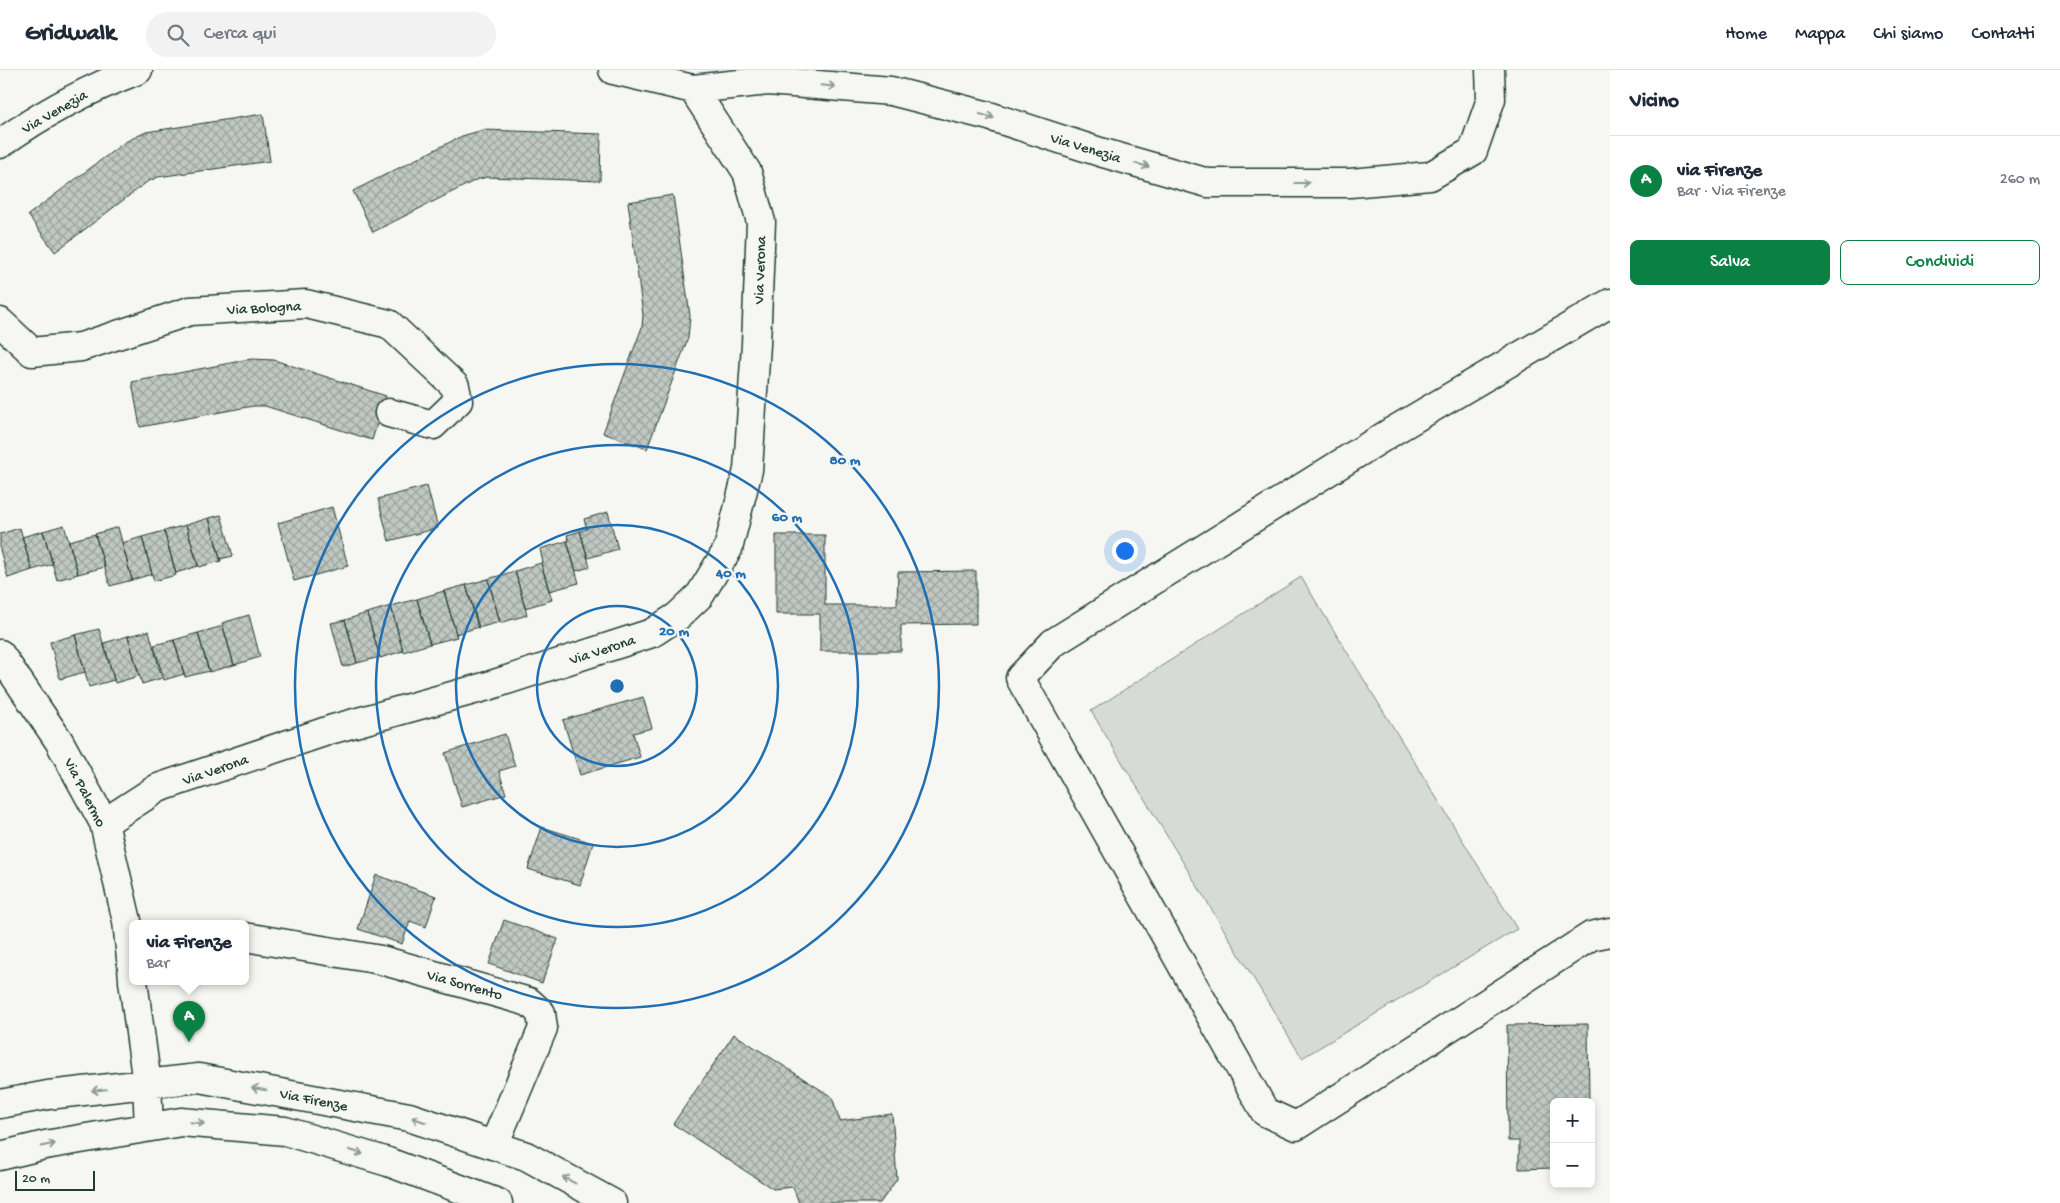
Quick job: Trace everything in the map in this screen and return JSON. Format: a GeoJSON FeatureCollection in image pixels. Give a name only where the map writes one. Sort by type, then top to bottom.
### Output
{"type":"FeatureCollection","features":[{"type":"Feature","properties":{"kind":"street","name":"Via Venezia"},"geometry":{"type":"LineString","coordinates":[[0,144],[35,119],[81,94],[138,70]]}},
{"type":"Feature","properties":{"kind":"street","name":"Via Venezia"},"geometry":{"type":"LineString","coordinates":[[613,70],[693,89],[768,81],[891,91],[989,116],[1100,152],[1208,183],[1350,183],[1430,176],[1473,151],[1491,100],[1490,70]]}},
{"type":"Feature","properties":{"kind":"street","name":"Via Verona"},"geometry":{"type":"LineString","coordinates":[[104,823],[158,788],[333,729],[488,686],[652,633],[678,616],[700,595],[728,549],[748,470],[761,222],[747,172],[693,89]]}},
{"type":"Feature","properties":{"kind":"street"},"geometry":{"type":"LineString","coordinates":[[1610,303],[1393,431],[1053,643],[1020,678],[1264,1112],[1296,1126],[1591,936],[1610,932]]}},
{"type":"Feature","properties":{"kind":"street","name":"Via Bologna"},"geometry":{"type":"LineString","coordinates":[[0,322],[32,352],[80,347],[190,311],[306,304],[389,324],[455,386],[458,401],[433,425],[389,413]]}},
{"type":"Feature","properties":{"kind":"street","name":"Via Palermo"},"geometry":{"type":"LineString","coordinates":[[0,654],[59,741],[104,823],[134,920]]}},
{"type":"Feature","properties":{"kind":"street","name":"Via Sorrento"},"geometry":{"type":"LineString","coordinates":[[249,938],[381,960],[528,1002],[541,1014],[543,1028],[494,1145]]}},
{"type":"Feature","properties":{"kind":"street","name":"Via Palermo"},"geometry":{"type":"LineString","coordinates":[[134,985],[147,1084],[149,1127]]}},
{"type":"Feature","properties":{"kind":"street","name":"Via Firenze"},"geometry":{"type":"LineString","coordinates":[[0,1104],[48,1095],[198,1078],[409,1117],[526,1156],[612,1203]]}},
{"type":"Feature","properties":{"kind":"street"},"geometry":{"type":"LineString","coordinates":[[0,1156],[45,1146],[181,1122],[285,1131],[388,1162],[498,1203]]}},
{"type":"Feature","properties":{"kind":"shaded area"},"geometry":{"type":"Polygon","coordinates":[[[1301,577],[1517,929],[1302,1058],[1091,711],[1301,577]]]}},
{"type":"Feature","properties":{"kind":"building"},"geometry":{"type":"Polygon","coordinates":[[[263,114],[270,161],[158,177],[147,182],[55,252],[28,215],[125,142],[146,132],[263,114]]]}},
{"type":"Feature","properties":{"kind":"building"},"geometry":{"type":"Polygon","coordinates":[[[483,130],[601,134],[600,181],[487,177],[476,180],[373,232],[353,191],[462,136],[483,130]]]}},
{"type":"Feature","properties":{"kind":"building"},"geometry":{"type":"Polygon","coordinates":[[[673,195],[690,316],[688,338],[647,449],[603,433],[642,327],[643,315],[628,202],[673,195]]]}},
{"type":"Feature","properties":{"kind":"building"},"geometry":{"type":"Polygon","coordinates":[[[251,359],[274,360],[386,396],[372,440],[265,406],[253,406],[140,427],[132,382],[251,359]]]}},
{"type":"Feature","properties":{"kind":"building"},"geometry":{"type":"Polygon","coordinates":[[[427,486],[438,528],[389,541],[378,499],[427,486]]]}},
{"type":"Feature","properties":{"kind":"building"},"geometry":{"type":"Polygon","coordinates":[[[332,507],[348,566],[294,581],[278,523],[332,507]]]}},
{"type":"Feature","properties":{"kind":"building"},"geometry":{"type":"Polygon","coordinates":[[[608,512],[618,549],[588,558],[580,531],[587,529],[584,519],[608,512]]]}},
{"type":"Feature","properties":{"kind":"building"},"geometry":{"type":"Polygon","coordinates":[[[221,515],[233,556],[220,559],[209,518],[221,515]]]}},
{"type":"Feature","properties":{"kind":"building"},"geometry":{"type":"Polygon","coordinates":[[[209,518],[221,561],[199,567],[186,525],[209,518]]]}},
{"type":"Feature","properties":{"kind":"building"},"geometry":{"type":"Polygon","coordinates":[[[64,525],[78,574],[57,580],[43,531],[64,525]]]}},
{"type":"Feature","properties":{"kind":"building"},"geometry":{"type":"Polygon","coordinates":[[[186,525],[198,566],[176,573],[164,531],[186,525]]]}},
{"type":"Feature","properties":{"kind":"building"},"geometry":{"type":"Polygon","coordinates":[[[118,527],[132,580],[110,586],[95,534],[118,527]]]}},
{"type":"Feature","properties":{"kind":"building"},"geometry":{"type":"Polygon","coordinates":[[[20,528],[32,570],[8,578],[0,550],[0,534],[20,528]]]}},
{"type":"Feature","properties":{"kind":"building"},"geometry":{"type":"Polygon","coordinates":[[[43,531],[53,564],[32,570],[22,537],[43,531]]]}},
{"type":"Feature","properties":{"kind":"building"},"geometry":{"type":"Polygon","coordinates":[[[164,531],[176,575],[154,581],[142,537],[164,531]]]}},
{"type":"Feature","properties":{"kind":"building"},"geometry":{"type":"Polygon","coordinates":[[[580,531],[590,567],[576,571],[567,535],[580,531]]]}},
{"type":"Feature","properties":{"kind":"building"},"geometry":{"type":"Polygon","coordinates":[[[95,534],[105,567],[78,574],[69,541],[95,534]]]}},
{"type":"Feature","properties":{"kind":"building"},"geometry":{"type":"Polygon","coordinates":[[[776,535],[825,535],[825,605],[897,605],[898,572],[976,571],[976,624],[901,625],[901,651],[820,651],[820,614],[776,614],[776,535]]]}},
{"type":"Feature","properties":{"kind":"building"},"geometry":{"type":"Polygon","coordinates":[[[142,537],[152,574],[132,580],[122,543],[142,537]]]}},
{"type":"Feature","properties":{"kind":"building"},"geometry":{"type":"Polygon","coordinates":[[[567,541],[579,583],[549,591],[541,563],[543,563],[540,549],[567,541]]]}},
{"type":"Feature","properties":{"kind":"building"},"geometry":{"type":"Polygon","coordinates":[[[541,563],[552,600],[525,608],[515,571],[541,563]]]}},
{"type":"Feature","properties":{"kind":"building"},"geometry":{"type":"Polygon","coordinates":[[[515,571],[527,615],[500,623],[488,579],[515,571]]]}},
{"type":"Feature","properties":{"kind":"building"},"geometry":{"type":"Polygon","coordinates":[[[488,579],[500,622],[478,628],[466,585],[488,579]]]}},
{"type":"Feature","properties":{"kind":"building"},"geometry":{"type":"Polygon","coordinates":[[[466,585],[479,627],[456,634],[444,591],[466,585]]]}},
{"type":"Feature","properties":{"kind":"building"},"geometry":{"type":"Polygon","coordinates":[[[444,591],[457,637],[430,644],[417,599],[444,591]]]}},
{"type":"Feature","properties":{"kind":"building"},"geometry":{"type":"Polygon","coordinates":[[[417,599],[430,644],[403,652],[391,606],[417,599]]]}},
{"type":"Feature","properties":{"kind":"building"},"geometry":{"type":"Polygon","coordinates":[[[391,606],[403,651],[380,658],[367,613],[391,606]]]}},
{"type":"Feature","properties":{"kind":"building"},"geometry":{"type":"Polygon","coordinates":[[[367,613],[380,657],[357,663],[345,620],[367,613]]]}},
{"type":"Feature","properties":{"kind":"building"},"geometry":{"type":"Polygon","coordinates":[[[249,615],[260,657],[234,665],[222,623],[249,615]]]}},
{"type":"Feature","properties":{"kind":"building"},"geometry":{"type":"Polygon","coordinates":[[[345,620],[357,663],[343,667],[331,623],[345,620]]]}},
{"type":"Feature","properties":{"kind":"building"},"geometry":{"type":"Polygon","coordinates":[[[223,626],[234,665],[209,672],[198,633],[223,626]]]}},
{"type":"Feature","properties":{"kind":"building"},"geometry":{"type":"Polygon","coordinates":[[[99,629],[114,680],[89,687],[75,635],[99,629]]]}},
{"type":"Feature","properties":{"kind":"building"},"geometry":{"type":"Polygon","coordinates":[[[149,631],[162,678],[142,684],[128,636],[149,631]]]}},
{"type":"Feature","properties":{"kind":"building"},"geometry":{"type":"Polygon","coordinates":[[[198,633],[209,671],[185,677],[174,640],[198,633]]]}},
{"type":"Feature","properties":{"kind":"building"},"geometry":{"type":"Polygon","coordinates":[[[75,635],[85,672],[60,679],[50,642],[75,635]]]}},
{"type":"Feature","properties":{"kind":"building"},"geometry":{"type":"Polygon","coordinates":[[[128,636],[139,676],[115,683],[104,643],[128,636]]]}},
{"type":"Feature","properties":{"kind":"building"},"geometry":{"type":"Polygon","coordinates":[[[174,640],[184,674],[164,680],[154,645],[174,640]]]}},
{"type":"Feature","properties":{"kind":"building"},"geometry":{"type":"Polygon","coordinates":[[[643,697],[652,728],[633,733],[640,757],[580,775],[563,720],[643,697]]]}},
{"type":"Feature","properties":{"kind":"building"},"geometry":{"type":"Polygon","coordinates":[[[505,734],[515,766],[499,771],[506,794],[462,807],[445,753],[505,734]]]}},
{"type":"Feature","properties":{"kind":"building"},"geometry":{"type":"Polygon","coordinates":[[[542,827],[593,843],[580,885],[528,869],[542,827]]]}},
{"type":"Feature","properties":{"kind":"building"},"geometry":{"type":"Polygon","coordinates":[[[376,875],[436,896],[426,927],[410,921],[402,944],[358,929],[376,875]]]}},
{"type":"Feature","properties":{"kind":"building"},"geometry":{"type":"Polygon","coordinates":[[[504,920],[558,939],[542,983],[489,964],[504,920]]]}},
{"type":"Feature","properties":{"kind":"building"},"geometry":{"type":"Polygon","coordinates":[[[1588,1024],[1589,1098],[1550,1098],[1550,1168],[1519,1169],[1519,1141],[1508,1141],[1507,1025],[1588,1024]]]}},
{"type":"Feature","properties":{"kind":"building"},"geometry":{"type":"Polygon","coordinates":[[[734,1034],[832,1097],[840,1121],[892,1114],[897,1179],[880,1203],[799,1203],[793,1187],[773,1189],[673,1124],[734,1034]]]}},
{"type":"Feature","properties":{"kind":"place","name":"via Firenze"},"geometry":{"type":"Point","coordinates":[189,1042]}}]}
